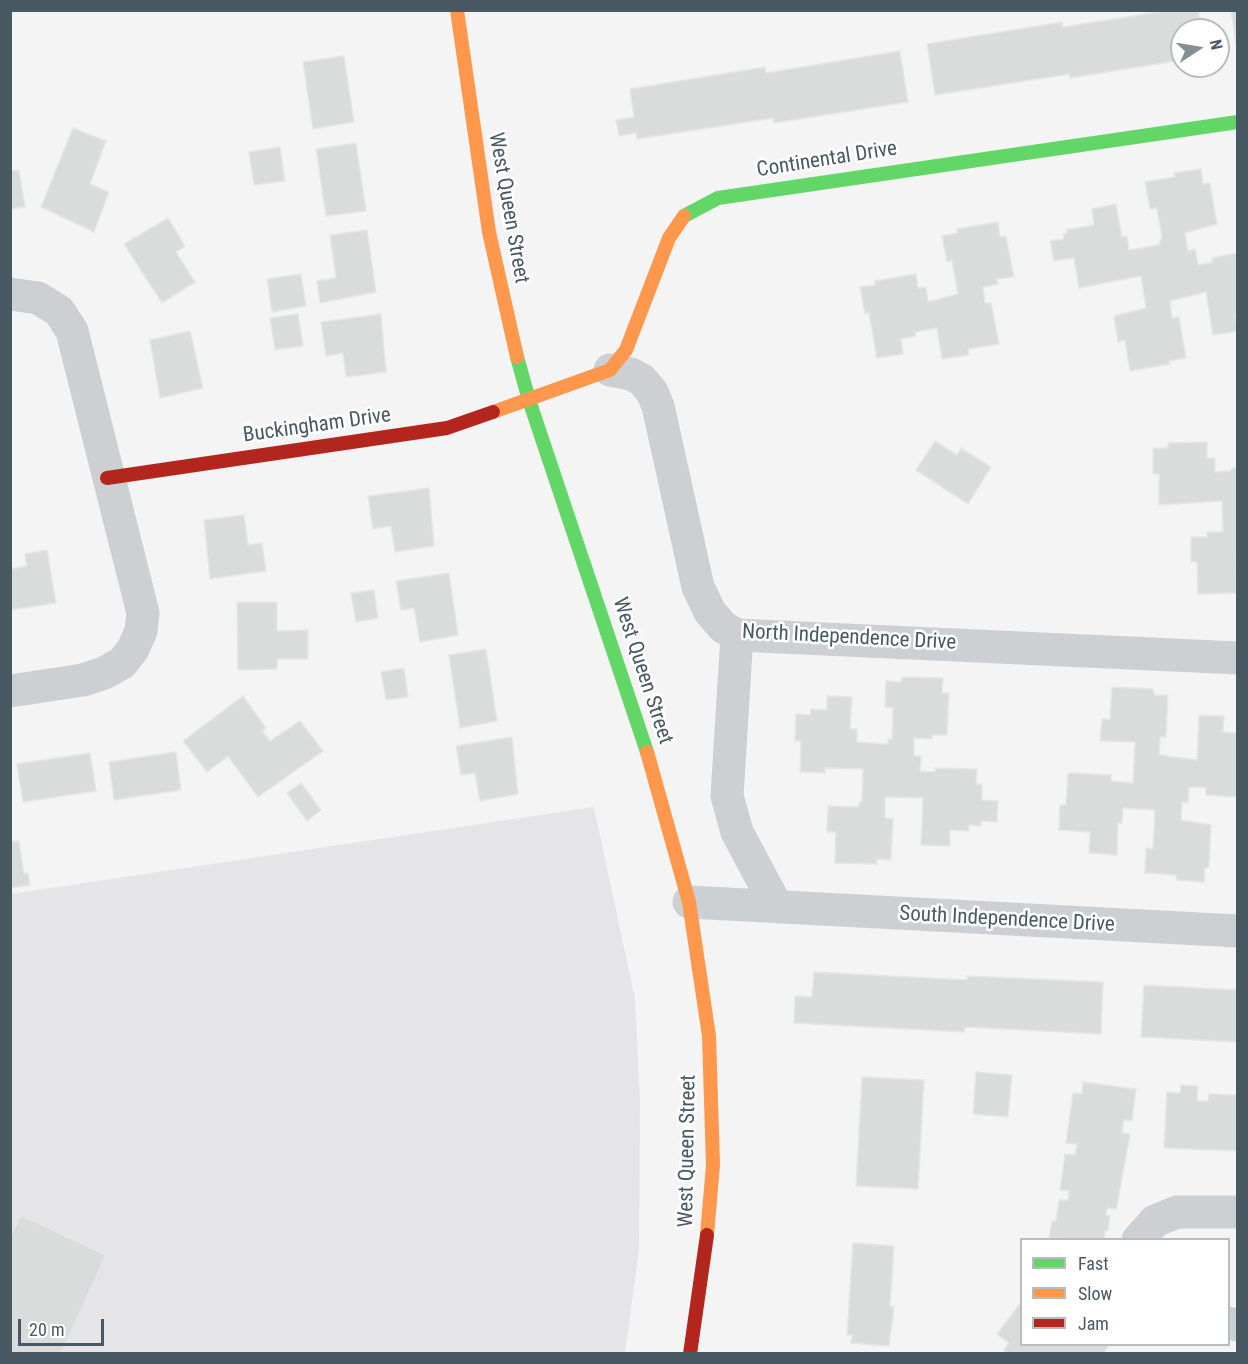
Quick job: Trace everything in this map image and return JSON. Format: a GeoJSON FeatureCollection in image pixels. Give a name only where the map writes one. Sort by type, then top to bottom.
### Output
{"type":"FeatureCollection","features":[{"type":"Feature","properties":{"kind":"main road","name":"West Queen Street"},"geometry":{"type":"LineString","coordinates":[[457,10],[489,232],[511,334],[529,400],[652,766],[689,902],[709,1036],[712,1154],[709,1225],[690,1353]]}},
{"type":"Feature","properties":{"kind":"main road","name":"Continental Drive"},"geometry":{"type":"LineString","coordinates":[[610,370],[626,350],[669,238],[687,212],[701,204],[718,198],[840,179],[1238,122]]}},
{"type":"Feature","properties":{"kind":"main road"},"geometry":{"type":"LineString","coordinates":[[529,400],[610,370]]}},
{"type":"Feature","properties":{"kind":"main road","name":"Buckingham Drive"},"geometry":{"type":"LineString","coordinates":[[107,478],[447,428],[529,400]]}},
{"type":"Feature","properties":{"kind":"street"},"geometry":{"type":"LineString","coordinates":[[10,294],[38,298],[59,311],[72,331],[80,355],[107,478],[143,613],[141,631],[133,649],[122,663],[104,674],[83,680],[10,691]]}},
{"type":"Feature","properties":{"kind":"street","name":"North Independence Drive"},"geometry":{"type":"LineString","coordinates":[[610,370],[631,374],[642,380],[652,392],[658,406],[698,587],[710,612],[723,627],[737,635],[1238,658]]}},
{"type":"Feature","properties":{"kind":"street"},"geometry":{"type":"LineString","coordinates":[[737,635],[727,796],[737,832],[777,907]]}},
{"type":"Feature","properties":{"kind":"street","name":"South Independence Drive"},"geometry":{"type":"LineString","coordinates":[[689,902],[1238,931]]}},
{"type":"Feature","properties":{"kind":"street"},"geometry":{"type":"LineString","coordinates":[[1139,1238],[1155,1221],[1177,1212],[1238,1212]]}},
{"type":"Feature","properties":{"kind":"shaded area"},"geometry":{"type":"Polygon","coordinates":[[[594,807],[635,999],[640,1101],[639,1250],[625,1353],[11,1354],[11,894],[594,807]]]}},
{"type":"Feature","properties":{"kind":"building"},"geometry":{"type":"Polygon","coordinates":[[[1171,10],[1198,10],[1200,18],[1170,18],[1170,62],[1070,78],[1070,74],[935,95],[927,44],[1062,22],[1063,27],[1171,10]]]}},
{"type":"Feature","properties":{"kind":"building"},"geometry":{"type":"Polygon","coordinates":[[[1231,10],[1238,10],[1238,49],[1237,49],[1231,10]]]}},
{"type":"Feature","properties":{"kind":"building"},"geometry":{"type":"Polygon","coordinates":[[[900,51],[908,102],[774,123],[773,118],[637,139],[636,133],[619,136],[616,120],[634,117],[630,89],[765,67],[766,73],[900,51]]]}},
{"type":"Feature","properties":{"kind":"building"},"geometry":{"type":"Polygon","coordinates":[[[344,56],[354,122],[313,129],[303,62],[344,56]]]}},
{"type":"Feature","properties":{"kind":"building"},"geometry":{"type":"Polygon","coordinates":[[[73,128],[106,141],[90,184],[109,192],[94,232],[41,207],[73,128]]]}},
{"type":"Feature","properties":{"kind":"building"},"geometry":{"type":"Polygon","coordinates":[[[356,143],[366,211],[326,216],[316,149],[356,143]]]}},
{"type":"Feature","properties":{"kind":"building"},"geometry":{"type":"Polygon","coordinates":[[[280,147],[285,181],[254,185],[249,152],[280,147]]]}},
{"type":"Feature","properties":{"kind":"building"},"geometry":{"type":"Polygon","coordinates":[[[1201,169],[1203,184],[1210,183],[1217,224],[1185,233],[1188,251],[1195,249],[1198,265],[1213,262],[1212,258],[1238,253],[1238,315],[1235,315],[1238,331],[1213,335],[1206,292],[1170,301],[1172,318],[1179,317],[1186,358],[1169,361],[1170,364],[1130,371],[1125,340],[1118,342],[1114,316],[1146,308],[1141,276],[1079,288],[1074,258],[1054,261],[1050,241],[1064,239],[1063,234],[1067,233],[1066,230],[1094,225],[1092,209],[1116,204],[1122,237],[1127,236],[1129,250],[1159,245],[1162,237],[1157,208],[1150,209],[1145,182],[1175,177],[1174,173],[1201,169]]]}},
{"type":"Feature","properties":{"kind":"building"},"geometry":{"type":"Polygon","coordinates":[[[19,170],[25,207],[10,209],[10,171],[19,170]]]}},
{"type":"Feature","properties":{"kind":"building"},"geometry":{"type":"Polygon","coordinates":[[[168,218],[185,246],[176,252],[195,282],[162,303],[124,244],[168,218]]]}},
{"type":"Feature","properties":{"kind":"building"},"geometry":{"type":"Polygon","coordinates":[[[998,222],[1000,237],[1006,236],[1014,277],[997,279],[998,284],[983,287],[985,303],[991,303],[999,344],[968,349],[969,355],[942,359],[937,328],[915,332],[916,336],[901,339],[903,354],[877,358],[869,313],[865,314],[860,287],[875,285],[875,281],[916,274],[918,288],[926,287],[928,302],[958,294],[952,260],[947,262],[942,236],[957,233],[957,229],[998,222]]]}},
{"type":"Feature","properties":{"kind":"building"},"geometry":{"type":"Polygon","coordinates":[[[367,230],[376,292],[320,303],[317,281],[336,278],[330,235],[367,230]]]}},
{"type":"Feature","properties":{"kind":"building"},"geometry":{"type":"Polygon","coordinates":[[[301,274],[306,306],[272,312],[267,279],[301,274]]]}},
{"type":"Feature","properties":{"kind":"building"},"geometry":{"type":"Polygon","coordinates":[[[298,314],[303,346],[275,350],[270,318],[298,314]]]}},
{"type":"Feature","properties":{"kind":"building"},"geometry":{"type":"Polygon","coordinates":[[[381,314],[386,372],[346,377],[343,353],[326,356],[321,322],[381,314]]]}},
{"type":"Feature","properties":{"kind":"building"},"geometry":{"type":"Polygon","coordinates":[[[190,331],[203,388],[160,398],[150,340],[190,331]]]}},
{"type":"Feature","properties":{"kind":"building"},"geometry":{"type":"Polygon","coordinates":[[[935,441],[957,455],[961,448],[991,467],[968,504],[916,470],[935,441]]]}},
{"type":"Feature","properties":{"kind":"building"},"geometry":{"type":"Polygon","coordinates":[[[1207,442],[1207,458],[1215,458],[1215,472],[1238,468],[1236,593],[1198,594],[1197,562],[1191,562],[1191,537],[1207,537],[1207,532],[1223,532],[1222,501],[1159,505],[1159,474],[1153,474],[1153,448],[1168,448],[1168,443],[1207,442]]]}},
{"type":"Feature","properties":{"kind":"building"},"geometry":{"type":"Polygon","coordinates":[[[429,488],[434,546],[395,552],[391,526],[373,529],[368,496],[429,488]]]}},
{"type":"Feature","properties":{"kind":"building"},"geometry":{"type":"Polygon","coordinates":[[[244,515],[248,545],[262,543],[266,571],[210,579],[204,520],[244,515]]]}},
{"type":"Feature","properties":{"kind":"building"},"geometry":{"type":"Polygon","coordinates":[[[47,550],[56,603],[10,610],[10,569],[27,566],[25,554],[47,550]]]}},
{"type":"Feature","properties":{"kind":"building"},"geometry":{"type":"Polygon","coordinates":[[[449,573],[458,635],[420,642],[414,608],[401,610],[396,581],[449,573]]]}},
{"type":"Feature","properties":{"kind":"building"},"geometry":{"type":"Polygon","coordinates":[[[374,590],[378,618],[356,622],[351,593],[374,590]]]}},
{"type":"Feature","properties":{"kind":"building"},"geometry":{"type":"Polygon","coordinates":[[[237,602],[277,602],[277,631],[308,630],[308,659],[277,659],[277,669],[238,670],[237,602]]]}},
{"type":"Feature","properties":{"kind":"building"},"geometry":{"type":"Polygon","coordinates":[[[486,649],[497,721],[460,728],[449,655],[486,649]]]}},
{"type":"Feature","properties":{"kind":"building"},"geometry":{"type":"Polygon","coordinates":[[[404,668],[408,697],[386,700],[381,672],[404,668]]]}},
{"type":"Feature","properties":{"kind":"building"},"geometry":{"type":"Polygon","coordinates":[[[902,677],[943,678],[942,693],[949,693],[947,735],[932,735],[932,739],[914,738],[914,756],[921,756],[920,771],[935,772],[935,768],[977,769],[976,784],[982,784],[982,800],[998,801],[997,822],[981,821],[981,826],[969,825],[969,831],[950,830],[950,846],[921,845],[923,798],[885,797],[885,818],[893,819],[891,860],[877,859],[877,864],[835,863],[836,832],[827,832],[828,806],[859,807],[859,802],[862,802],[863,769],[825,768],[825,773],[800,772],[801,741],[795,741],[796,714],[810,715],[811,709],[827,710],[827,696],[852,697],[850,729],[857,729],[857,742],[888,744],[888,739],[892,739],[893,708],[885,707],[886,681],[901,682],[902,677]]]}},
{"type":"Feature","properties":{"kind":"building"},"geometry":{"type":"Polygon","coordinates":[[[1112,687],[1153,689],[1155,695],[1168,695],[1166,737],[1160,737],[1159,755],[1197,760],[1199,715],[1224,716],[1223,732],[1238,733],[1238,797],[1206,795],[1206,788],[1189,787],[1188,803],[1182,802],[1181,820],[1211,825],[1209,867],[1205,868],[1204,882],[1176,880],[1177,875],[1145,873],[1146,848],[1153,849],[1155,810],[1123,808],[1122,823],[1118,823],[1117,855],[1089,853],[1090,832],[1059,830],[1060,805],[1066,805],[1068,773],[1111,775],[1111,781],[1133,783],[1135,742],[1100,741],[1102,719],[1110,719],[1112,687]]]}},
{"type":"Feature","properties":{"kind":"building"},"geometry":{"type":"Polygon","coordinates":[[[243,696],[266,728],[262,731],[270,741],[300,721],[323,751],[258,797],[228,756],[207,772],[183,741],[243,696]]]}},
{"type":"Feature","properties":{"kind":"building"},"geometry":{"type":"Polygon","coordinates":[[[512,737],[518,794],[480,801],[475,773],[461,775],[456,746],[512,737]]]}},
{"type":"Feature","properties":{"kind":"building"},"geometry":{"type":"Polygon","coordinates":[[[176,752],[181,790],[114,800],[109,762],[176,752]]]}},
{"type":"Feature","properties":{"kind":"building"},"geometry":{"type":"Polygon","coordinates":[[[90,753],[96,791],[23,802],[17,764],[90,753]]]}},
{"type":"Feature","properties":{"kind":"building"},"geometry":{"type":"Polygon","coordinates":[[[301,783],[321,810],[307,821],[287,793],[301,783]]]}},
{"type":"Feature","properties":{"kind":"building"},"geometry":{"type":"Polygon","coordinates":[[[19,841],[24,874],[28,873],[30,885],[10,888],[10,842],[19,841]]]}},
{"type":"Feature","properties":{"kind":"building"},"geometry":{"type":"Polygon","coordinates":[[[814,972],[967,980],[967,976],[1103,982],[1101,1034],[965,1027],[964,1032],[794,1023],[795,996],[812,997],[814,972]]]}},
{"type":"Feature","properties":{"kind":"building"},"geometry":{"type":"Polygon","coordinates":[[[1144,985],[1238,990],[1238,1042],[1141,1037],[1144,985]]]}},
{"type":"Feature","properties":{"kind":"building"},"geometry":{"type":"Polygon","coordinates":[[[976,1072],[1012,1075],[1008,1117],[973,1114],[976,1072]]]}},
{"type":"Feature","properties":{"kind":"building"},"geometry":{"type":"Polygon","coordinates":[[[862,1077],[924,1080],[918,1189],[856,1186],[862,1077]]]}},
{"type":"Feature","properties":{"kind":"building"},"geometry":{"type":"Polygon","coordinates":[[[1083,1082],[1136,1089],[1132,1121],[1124,1120],[1122,1133],[1130,1134],[1117,1209],[1107,1208],[1106,1215],[1110,1216],[1108,1231],[1105,1231],[1104,1238],[1049,1238],[1052,1221],[1056,1221],[1059,1200],[1068,1200],[1069,1191],[1060,1190],[1065,1154],[1075,1155],[1077,1144],[1066,1143],[1073,1093],[1082,1094],[1083,1082]]]}},
{"type":"Feature","properties":{"kind":"building"},"geometry":{"type":"Polygon","coordinates":[[[1181,1085],[1198,1086],[1197,1101],[1208,1101],[1209,1094],[1238,1095],[1238,1151],[1164,1148],[1167,1092],[1180,1093],[1181,1085]]]}},
{"type":"Feature","properties":{"kind":"building"},"geometry":{"type":"Polygon","coordinates":[[[21,1215],[106,1255],[61,1354],[10,1354],[10,1238],[21,1215]]]}},
{"type":"Feature","properties":{"kind":"building"},"geometry":{"type":"Polygon","coordinates":[[[853,1243],[894,1246],[890,1306],[894,1307],[889,1346],[851,1343],[852,1335],[847,1335],[853,1243]]]}},
{"type":"Feature","properties":{"kind":"building"},"geometry":{"type":"Polygon","coordinates":[[[1020,1304],[1020,1346],[1108,1347],[1103,1354],[1009,1354],[1004,1350],[1009,1343],[997,1334],[1020,1304]]]}},
{"type":"Feature","properties":{"kind":"traffic: fast"},"geometry":{"type":"LineString","coordinates":[[684,216],[718,198],[1238,122]]}},
{"type":"Feature","properties":{"kind":"traffic: fast"},"geometry":{"type":"LineString","coordinates":[[517,357],[529,400],[647,752]]}},
{"type":"Feature","properties":{"kind":"traffic: slow"},"geometry":{"type":"LineString","coordinates":[[457,10],[489,232],[517,357]]}},
{"type":"Feature","properties":{"kind":"traffic: slow"},"geometry":{"type":"LineString","coordinates":[[493,412],[610,370],[626,350],[669,238],[684,216]]}},
{"type":"Feature","properties":{"kind":"traffic: slow"},"geometry":{"type":"LineString","coordinates":[[647,752],[689,902],[709,1036],[713,1165],[707,1235]]}},
{"type":"Feature","properties":{"kind":"traffic: jam"},"geometry":{"type":"LineString","coordinates":[[107,478],[447,428],[493,412]]}},
{"type":"Feature","properties":{"kind":"traffic: jam"},"geometry":{"type":"LineString","coordinates":[[690,1354],[707,1235]]}}]}
